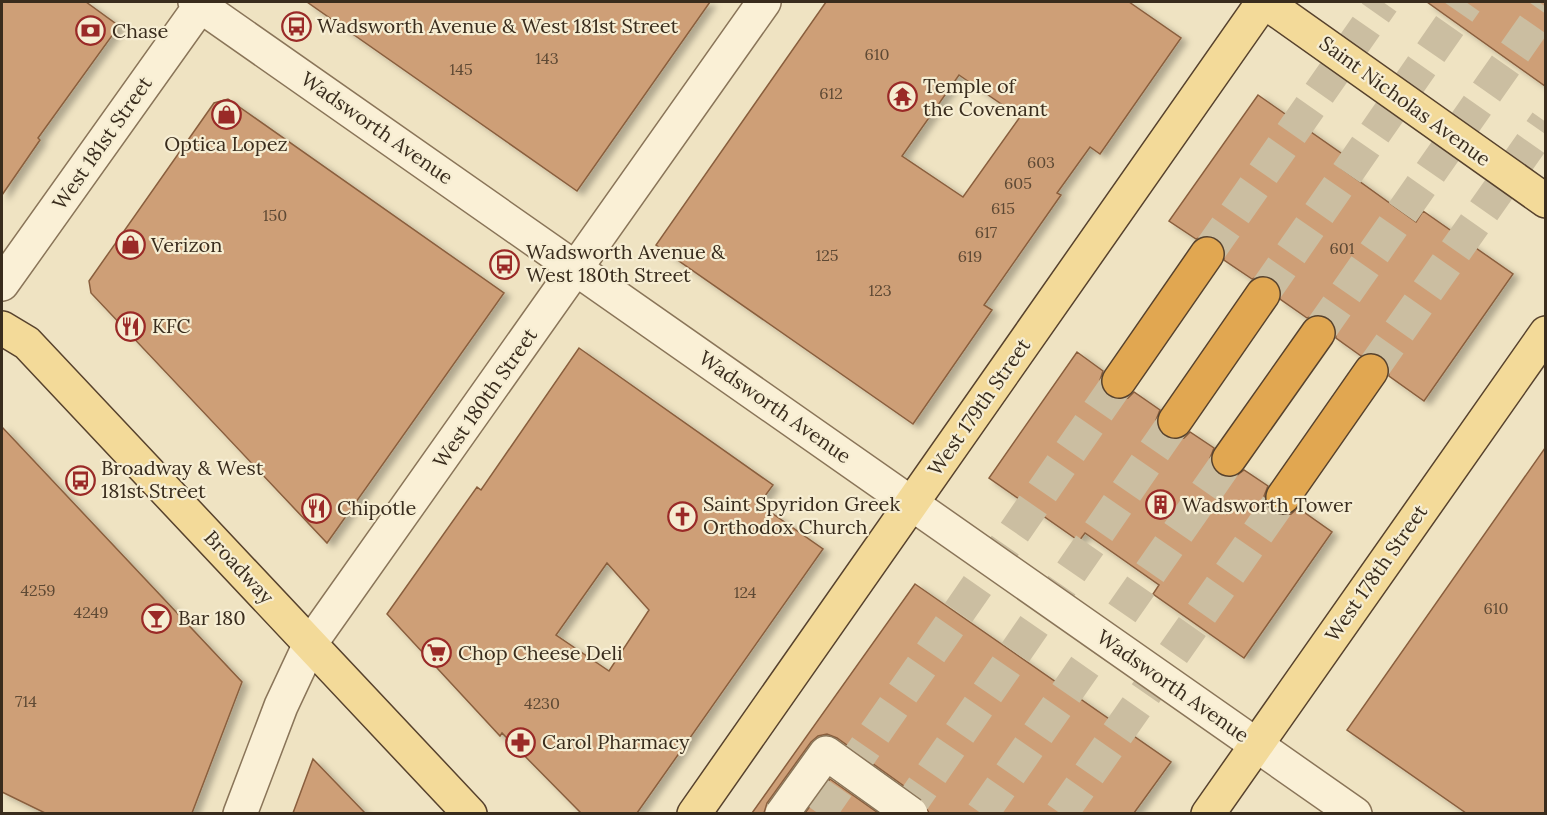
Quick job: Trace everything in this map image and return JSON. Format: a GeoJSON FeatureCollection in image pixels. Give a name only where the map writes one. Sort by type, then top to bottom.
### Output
{"type":"FeatureCollection","features":[{"type":"Feature","properties":{"kind":"highway"},"geometry":{"type":"LineString","coordinates":[[1119,381],[1207,254]]}},
{"type":"Feature","properties":{"kind":"highway"},"geometry":{"type":"LineString","coordinates":[[1175,421],[1263,294]]}},
{"type":"Feature","properties":{"kind":"highway"},"geometry":{"type":"LineString","coordinates":[[1229,459],[1318,333]]}},
{"type":"Feature","properties":{"kind":"highway"},"geometry":{"type":"LineString","coordinates":[[1283,497],[1371,371]]}},
{"type":"Feature","properties":{"kind":"main road","name":"Saint Nicholas Avenue"},"geometry":{"type":"LineString","coordinates":[[1264,2],[1545,201]]}},
{"type":"Feature","properties":{"kind":"main road","name":"West 179th Street"},"geometry":{"type":"LineString","coordinates":[[694,813],[1264,2]]}},
{"type":"Feature","properties":{"kind":"main road","name":"Broadway"},"geometry":{"type":"LineString","coordinates":[[2,328],[27,344],[470,813]]}},
{"type":"Feature","properties":{"kind":"main road","name":"West 178th Street"},"geometry":{"type":"LineString","coordinates":[[1208,813],[1545,333]]}},
{"type":"Feature","properties":{"kind":"street","name":"West 180th Street"},"geometry":{"type":"LineString","coordinates":[[240,813],[281,706],[310,644],[764,2]]}},
{"type":"Feature","properties":{"kind":"street","name":"Wadsworth Avenue"},"geometry":{"type":"LineString","coordinates":[[199,3],[1355,813]]}},
{"type":"Feature","properties":{"kind":"street","name":"West 181st Street"},"geometry":{"type":"LineString","coordinates":[[2,284],[199,3]]}},
{"type":"Feature","properties":{"kind":"street"},"geometry":{"type":"LineString","coordinates":[[782,813],[826,753],[911,813]]}},
{"type":"Feature","properties":{"kind":"building"},"geometry":{"type":"Polygon","coordinates":[[[2,2],[86,2],[119,26],[38,138],[40,140],[2,195],[2,2]]]}},
{"type":"Feature","properties":{"kind":"building"},"geometry":{"type":"Polygon","coordinates":[[[307,2],[710,2],[577,191],[307,2]]]}},
{"type":"Feature","properties":{"kind":"building"},"geometry":{"type":"Polygon","coordinates":[[[826,2],[1129,2],[1181,38],[1100,154],[1090,147],[1057,193],[1061,195],[984,305],[992,310],[913,424],[656,245],[826,2]],[[959,75],[902,156],[963,197],[1020,117],[959,75]]]}},
{"type":"Feature","properties":{"kind":"building"},"geometry":{"type":"Polygon","coordinates":[[[1427,2],[1545,2],[1545,86],[1427,2]]]}},
{"type":"Feature","properties":{"kind":"building"},"geometry":{"type":"Polygon","coordinates":[[[1258,95],[1348,158],[1341,168],[1416,222],[1423,211],[1513,274],[1424,401],[1389,376],[1388,364],[1382,356],[1372,352],[1361,356],[1336,338],[1335,326],[1329,318],[1319,314],[1307,318],[1280,299],[1280,287],[1274,279],[1264,275],[1252,279],[1224,260],[1224,247],[1218,239],[1208,235],[1196,239],[1169,221],[1258,95]]]}},
{"type":"Feature","properties":{"kind":"building"},"geometry":{"type":"Polygon","coordinates":[[[228,99],[504,293],[327,543],[91,293],[89,281],[214,103],[228,99]]]}},
{"type":"Feature","properties":{"kind":"building"},"geometry":{"type":"Polygon","coordinates":[[[579,348],[773,485],[759,504],[823,549],[637,813],[581,813],[502,733],[500,736],[387,614],[477,487],[481,490],[579,348]],[[607,563],[556,635],[609,671],[649,610],[607,563]]]}},
{"type":"Feature","properties":{"kind":"building","name":"Wadsworth Tower"},"geometry":{"type":"Polygon","coordinates":[[[1077,352],[1103,371],[1100,380],[1102,390],[1108,396],[1118,400],[1128,398],[1134,392],[1160,410],[1156,420],[1158,429],[1164,436],[1174,440],[1184,438],[1190,432],[1214,448],[1210,458],[1212,467],[1218,474],[1228,478],[1244,470],[1268,486],[1264,496],[1272,512],[1282,516],[1291,514],[1298,508],[1332,532],[1244,658],[1153,594],[1159,585],[1085,533],[1079,541],[989,478],[1077,352]]]}},
{"type":"Feature","properties":{"kind":"building"},"geometry":{"type":"Polygon","coordinates":[[[2,427],[242,682],[192,813],[45,813],[2,792],[2,427]]]}},
{"type":"Feature","properties":{"kind":"building"},"geometry":{"type":"Polygon","coordinates":[[[1545,448],[1545,813],[1466,813],[1347,730],[1545,448]]]}},
{"type":"Feature","properties":{"kind":"building"},"geometry":{"type":"Polygon","coordinates":[[[915,584],[1171,762],[1134,813],[929,813],[922,799],[837,738],[827,734],[818,736],[811,742],[767,803],[764,813],[752,813],[915,584]]]}},
{"type":"Feature","properties":{"kind":"building"},"geometry":{"type":"Polygon","coordinates":[[[313,759],[365,813],[293,813],[313,759]]]}},
{"type":"Feature","properties":{"kind":"building"},"geometry":{"type":"Polygon","coordinates":[[[830,779],[878,813],[805,813],[830,779]]]}},
{"type":"Feature","properties":{"kind":"tunnel"},"geometry":{"type":"LineString","coordinates":[[1207,254],[1383,2]]}},
{"type":"Feature","properties":{"kind":"tunnel"},"geometry":{"type":"LineString","coordinates":[[1263,294],[1466,2]]}},
{"type":"Feature","properties":{"kind":"tunnel"},"geometry":{"type":"LineString","coordinates":[[1318,333],[1546,7]]}},
{"type":"Feature","properties":{"kind":"tunnel"},"geometry":{"type":"LineString","coordinates":[[1371,371],[1546,122]]}},
{"type":"Feature","properties":{"kind":"tunnel"},"geometry":{"type":"LineString","coordinates":[[819,814],[1119,381]]}},
{"type":"Feature","properties":{"kind":"tunnel"},"geometry":{"type":"LineString","coordinates":[[904,814],[1175,421]]}},
{"type":"Feature","properties":{"kind":"tunnel"},"geometry":{"type":"LineString","coordinates":[[982,814],[1229,459]]}},
{"type":"Feature","properties":{"kind":"tunnel"},"geometry":{"type":"LineString","coordinates":[[1061,814],[1283,497]]}},
{"type":"Feature","properties":{"kind":"place","name":"Wadsworth Avenue & West 181st Street"},"geometry":{"type":"Point","coordinates":[296,26]}},
{"type":"Feature","properties":{"kind":"place","name":"Chase"},"geometry":{"type":"Point","coordinates":[91,31]}},
{"type":"Feature","properties":{"kind":"place","name":"Temple of the Covenant"},"geometry":{"type":"Point","coordinates":[902,97]}},
{"type":"Feature","properties":{"kind":"place","name":"Optica Lopez"},"geometry":{"type":"Point","coordinates":[226,114]}},
{"type":"Feature","properties":{"kind":"place","name":"Verizon"},"geometry":{"type":"Point","coordinates":[130,245]}},
{"type":"Feature","properties":{"kind":"place","name":"Wadsworth Avenue & West 180th Street"},"geometry":{"type":"Point","coordinates":[505,264]}},
{"type":"Feature","properties":{"kind":"place","name":"KFC"},"geometry":{"type":"Point","coordinates":[131,326]}},
{"type":"Feature","properties":{"kind":"place","name":"Broadway & West 181st Street"},"geometry":{"type":"Point","coordinates":[80,480]}},
{"type":"Feature","properties":{"kind":"place","name":"Wadsworth Tower"},"geometry":{"type":"Point","coordinates":[1161,505]}},
{"type":"Feature","properties":{"kind":"place","name":"Chipotle"},"geometry":{"type":"Point","coordinates":[316,508]}},
{"type":"Feature","properties":{"kind":"place","name":"Saint Spyridon Greek Orthodox Church"},"geometry":{"type":"Point","coordinates":[682,516]}},
{"type":"Feature","properties":{"kind":"place","name":"Bar 180"},"geometry":{"type":"Point","coordinates":[157,618]}},
{"type":"Feature","properties":{"kind":"place","name":"Chop Cheese Deli"},"geometry":{"type":"Point","coordinates":[437,653]}},
{"type":"Feature","properties":{"kind":"place","name":"Carol Pharmacy"},"geometry":{"type":"Point","coordinates":[521,742]}}]}
